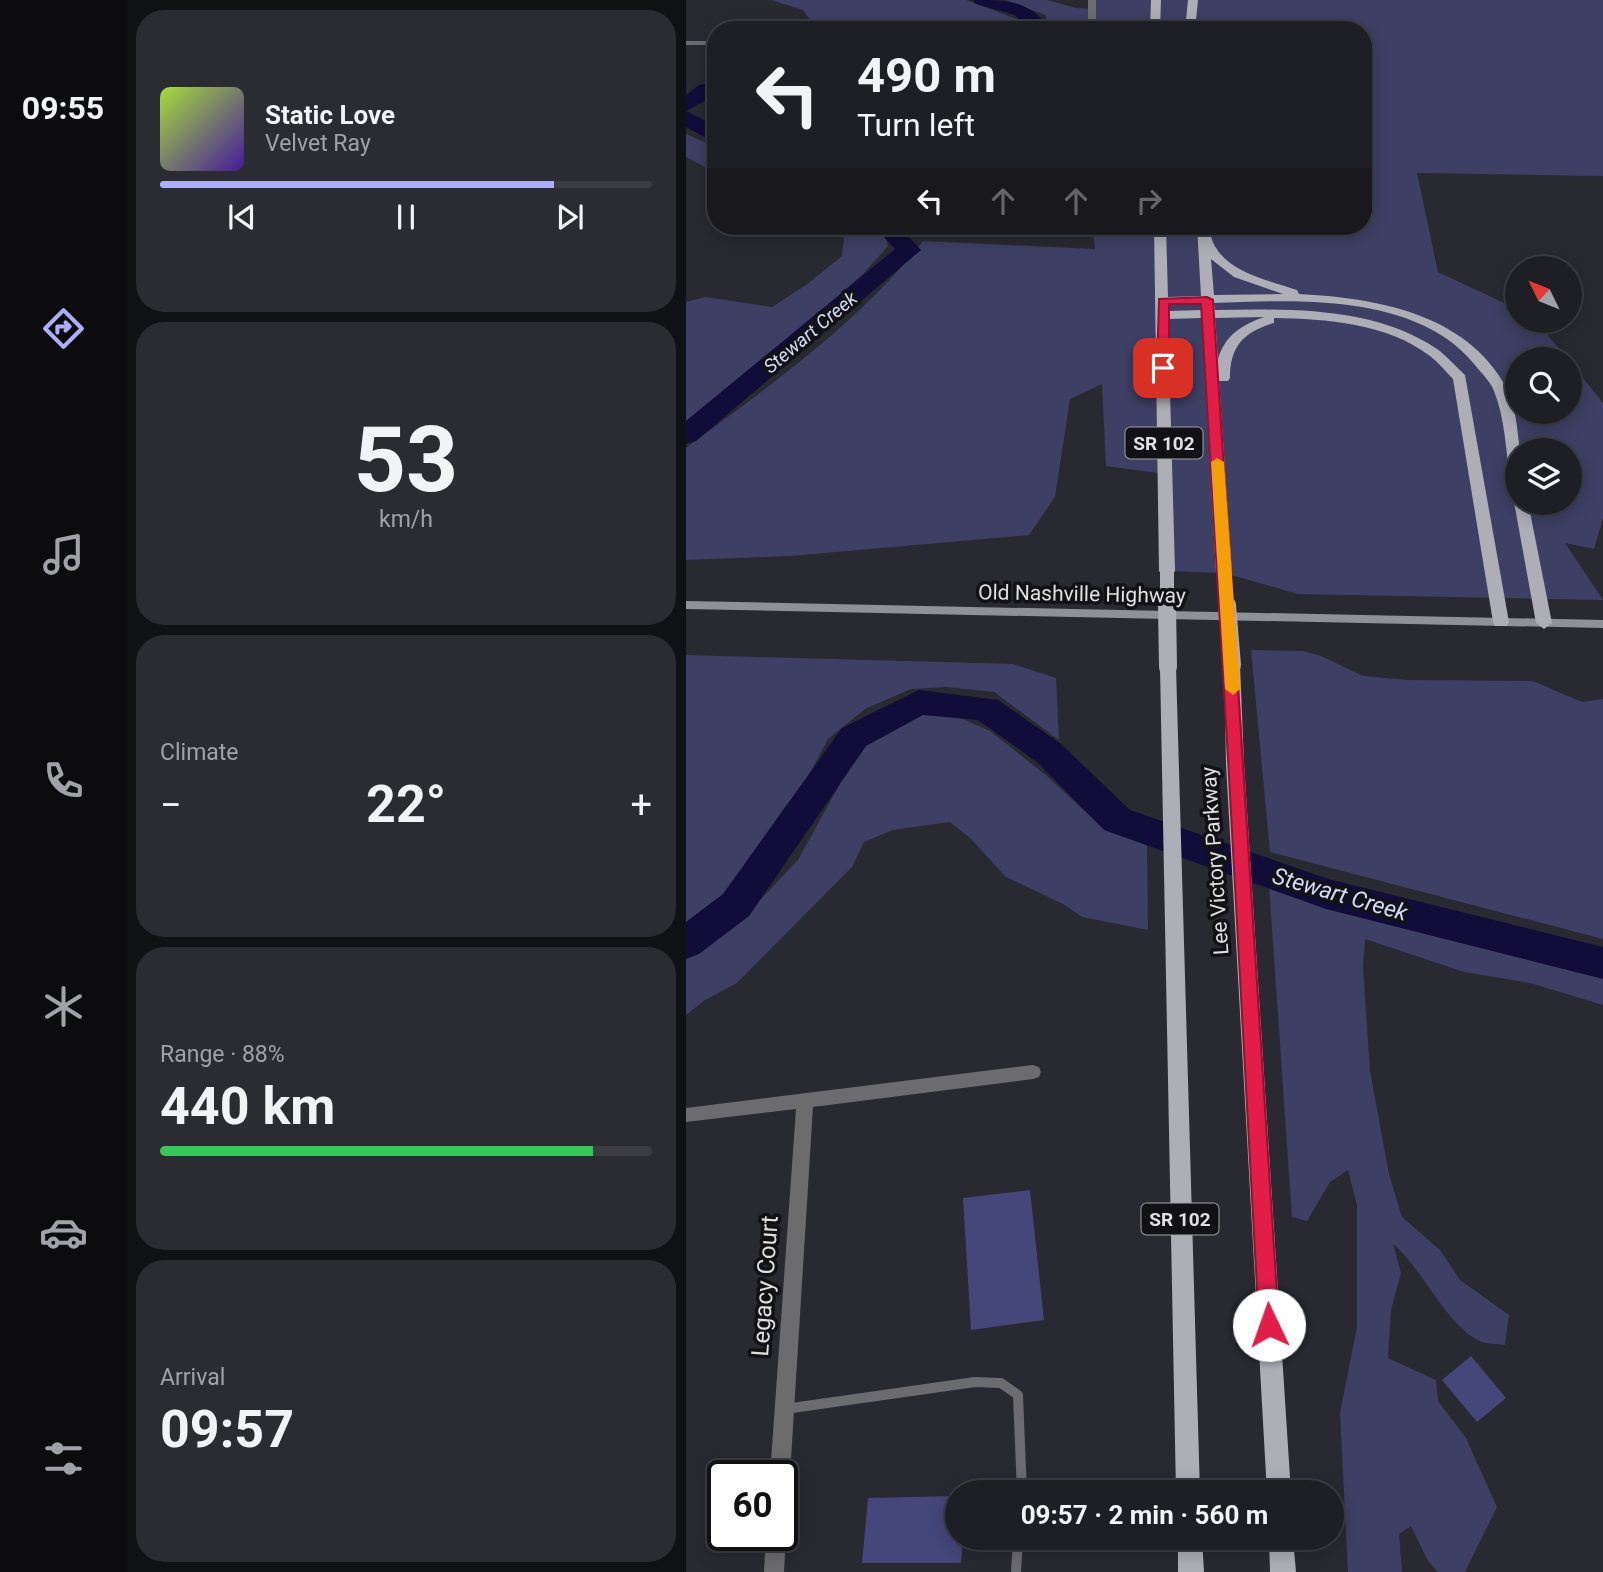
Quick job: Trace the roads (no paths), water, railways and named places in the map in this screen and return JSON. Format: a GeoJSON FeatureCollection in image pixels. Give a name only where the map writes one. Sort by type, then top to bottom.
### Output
{"type":"FeatureCollection","features":[{"type":"Feature","properties":{"kind":"main road"},"geometry":{"type":"LineString","coordinates":[[1155,21],[1156,0]]}},
{"type":"Feature","properties":{"kind":"main road"},"geometry":{"type":"LineString","coordinates":[[1191,21],[1192,0]]}},
{"type":"Feature","properties":{"kind":"main road","name":"Lee Victory Parkway"},"geometry":{"type":"LineString","coordinates":[[1160,235],[1188,1480]]}},
{"type":"Feature","properties":{"kind":"main road","name":"Lee Victory Parkway"},"geometry":{"type":"LineString","coordinates":[[1203,235],[1232,665],[1235,764],[1278,1480]]}},
{"type":"Feature","properties":{"kind":"main road"},"geometry":{"type":"LineString","coordinates":[[1203,240],[1220,262],[1238,274],[1262,284],[1321,298],[1368,303],[1425,320],[1470,350],[1500,388],[1509,438]]}},
{"type":"Feature","properties":{"kind":"main road"},"geometry":{"type":"LineString","coordinates":[[1162,308],[1208,308],[1321,298]]}},
{"type":"Feature","properties":{"kind":"main road"},"geometry":{"type":"LineString","coordinates":[[1208,308],[1352,320],[1398,334],[1433,352],[1460,378],[1501,622]]}},
{"type":"Feature","properties":{"kind":"main road"},"geometry":{"type":"LineString","coordinates":[[1218,475],[1227,447],[1222,365],[1226,349],[1241,331],[1288,316]]}},
{"type":"Feature","properties":{"kind":"main road"},"geometry":{"type":"LineString","coordinates":[[1523,515],[1544,623]]}},
{"type":"Feature","properties":{"kind":"main road","name":"Old Nashville Highway"},"geometry":{"type":"LineString","coordinates":[[686,605],[1603,624]]}},
{"type":"Feature","properties":{"kind":"main road"},"geometry":{"type":"LineString","coordinates":[[1190,1550],[1191,1572]]}},
{"type":"Feature","properties":{"kind":"main road"},"geometry":{"type":"LineString","coordinates":[[1282,1550],[1283,1572]]}},
{"type":"Feature","properties":{"kind":"street"},"geometry":{"type":"LineString","coordinates":[[1092,0],[1092,21]]}},
{"type":"Feature","properties":{"kind":"street"},"geometry":{"type":"LineString","coordinates":[[686,43],[707,43]]}},
{"type":"Feature","properties":{"kind":"street"},"geometry":{"type":"LineString","coordinates":[[686,1115],[1033,1073]]}},
{"type":"Feature","properties":{"kind":"street","name":"Legacy Court"},"geometry":{"type":"LineString","coordinates":[[781,1460],[805,1099]]}},
{"type":"Feature","properties":{"kind":"street"},"geometry":{"type":"LineString","coordinates":[[774,1572],[775,1551]]}},
{"type":"Feature","properties":{"kind":"lane"},"geometry":{"type":"LineString","coordinates":[[784,1409],[975,1382],[1001,1383],[1018,1395],[1021,1480]]}},
{"type":"Feature","properties":{"kind":"lane"},"geometry":{"type":"LineString","coordinates":[[1016,1572],[1017,1550]]}},
{"type":"Feature","properties":{"kind":"waterway","name":"Stewart Creek"},"geometry":{"type":"LineString","coordinates":[[983,0],[1022,11],[1032,21]]}},
{"type":"Feature","properties":{"kind":"waterway","name":"Stewart Creek"},"geometry":{"type":"LineString","coordinates":[[686,105],[707,90]]}},
{"type":"Feature","properties":{"kind":"waterway","name":"Stewart Creek"},"geometry":{"type":"LineString","coordinates":[[686,118],[707,131]]}},
{"type":"Feature","properties":{"kind":"waterway","name":"Stewart Creek"},"geometry":{"type":"LineString","coordinates":[[686,435],[909,250],[895,235]]}},
{"type":"Feature","properties":{"kind":"waterway","name":"Stewart Creek"},"geometry":{"type":"LineString","coordinates":[[686,943],[736,905],[854,737],[919,702],[986,709],[1049,753],[1117,820],[1326,894],[1603,963]]}}]}
